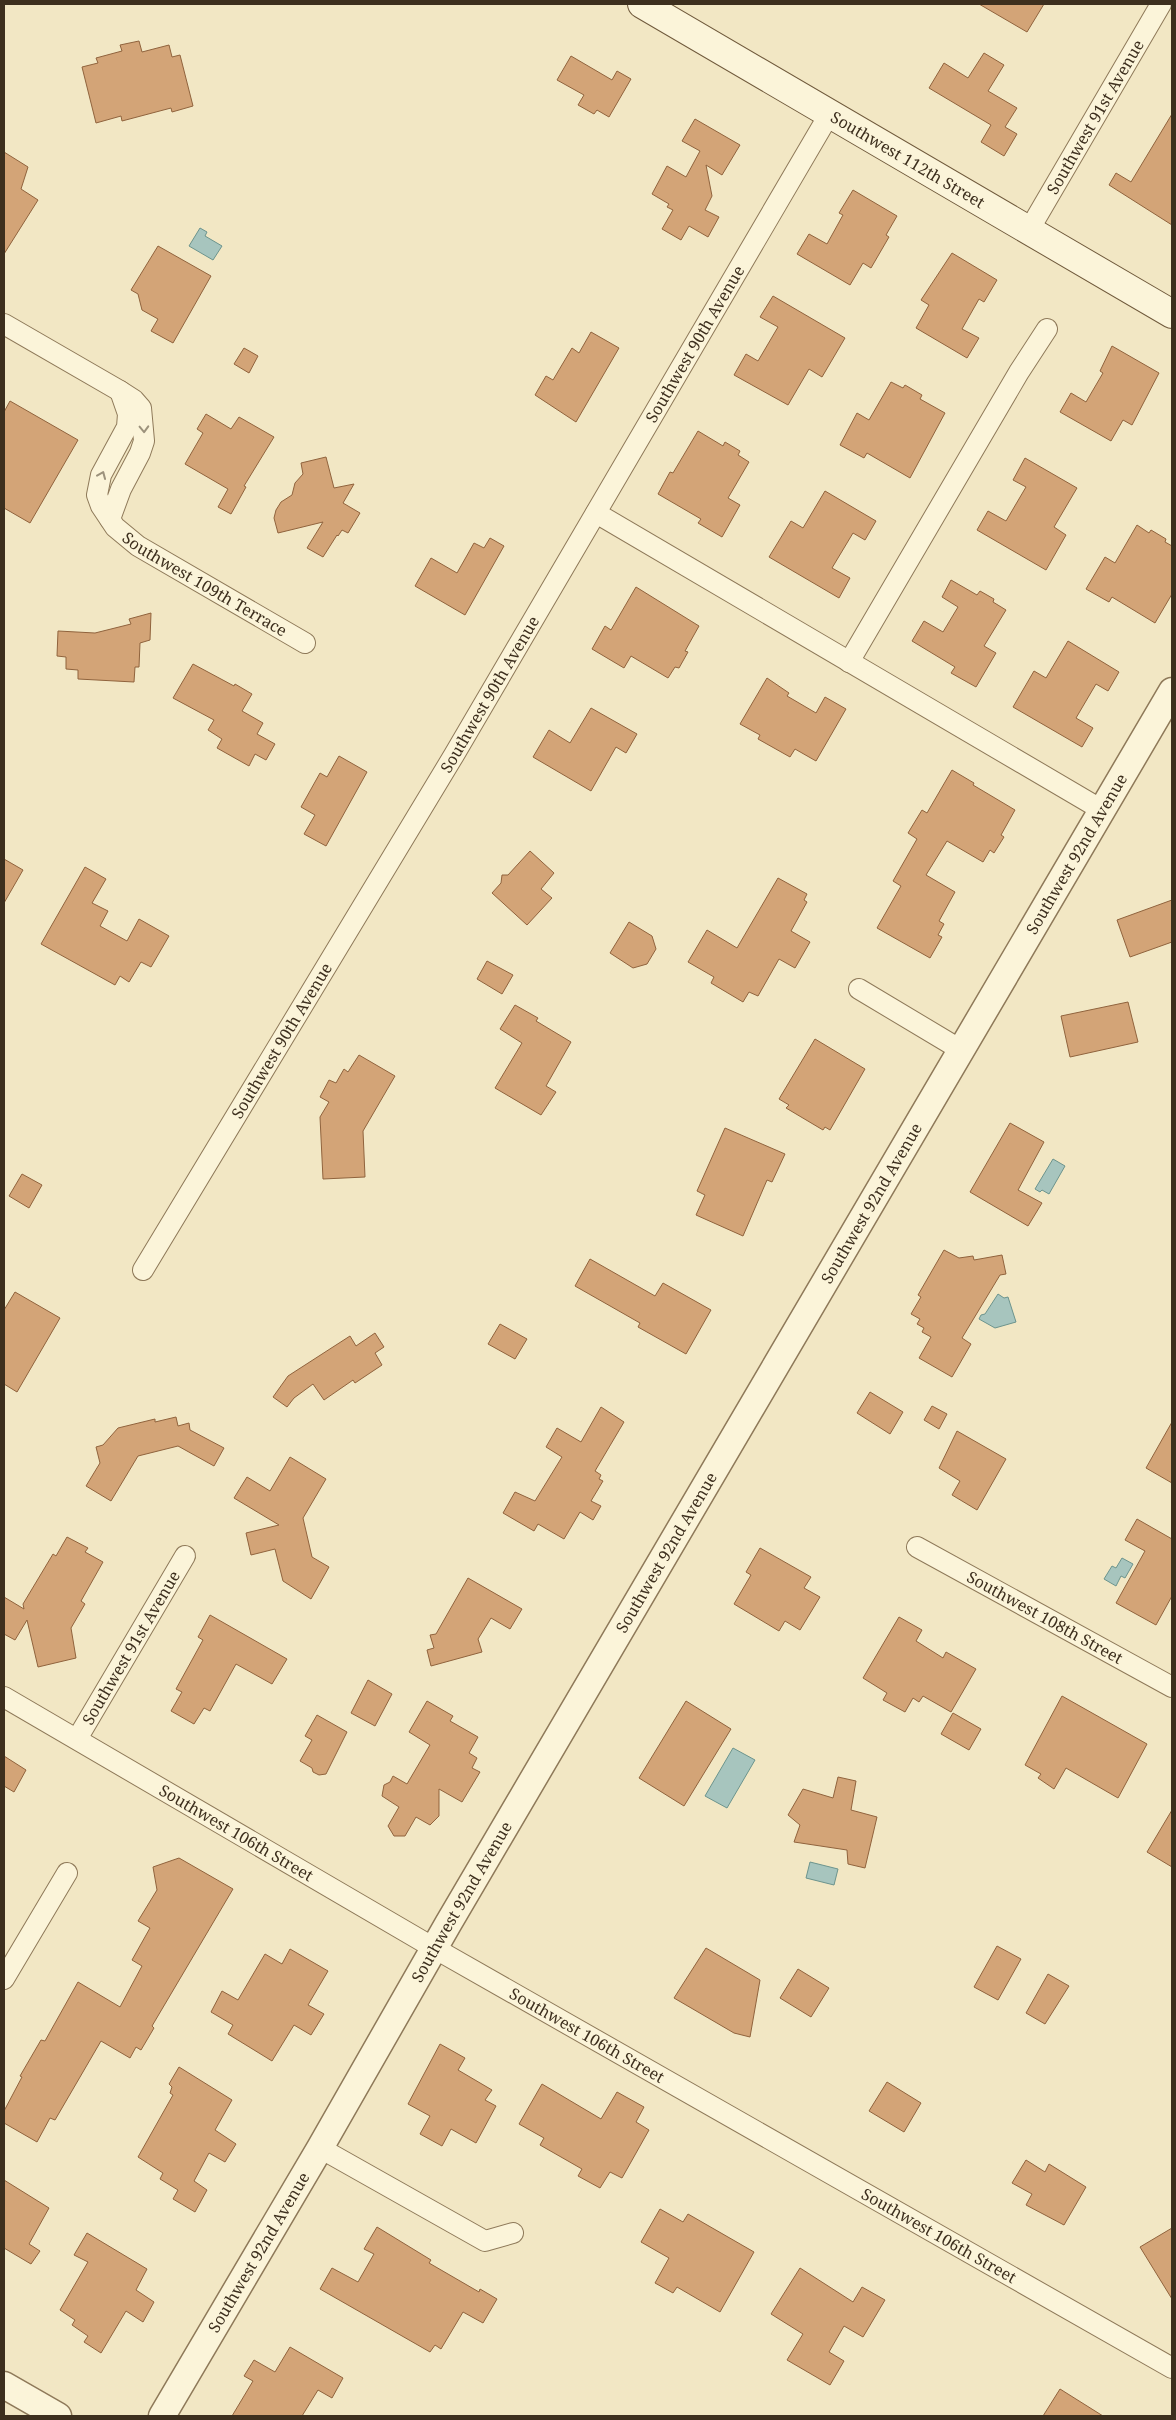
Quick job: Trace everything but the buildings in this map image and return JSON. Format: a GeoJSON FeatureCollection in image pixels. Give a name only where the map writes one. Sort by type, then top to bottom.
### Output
{"type":"FeatureCollection","features":[{"type":"Feature","properties":{"kind":"main road","name":"Southwest 112th Street"},"geometry":{"type":"LineString","coordinates":[[642,4],[1172,314]]}},
{"type":"Feature","properties":{"kind":"street","name":"Southwest 91st Avenue"},"geometry":{"type":"LineString","coordinates":[[1029,230],[1161,4]]}},
{"type":"Feature","properties":{"kind":"street","name":"Southwest 90th Avenue"},"geometry":{"type":"LineString","coordinates":[[143,1270],[444,772],[830,113]]}},
{"type":"Feature","properties":{"kind":"street","name":"Southwest 109th Terrace"},"geometry":{"type":"LineString","coordinates":[[4,324],[120,391],[134,400],[141,408],[144,441],[140,453],[121,489],[110,519],[130,540],[305,643]]}},
{"type":"Feature","properties":{"kind":"street"},"geometry":{"type":"LineString","coordinates":[[849,662],[1019,372],[1047,329]]}},
{"type":"Feature","properties":{"kind":"street"},"geometry":{"type":"LineString","coordinates":[[596,513],[1102,810]]}},
{"type":"Feature","properties":{"kind":"street","name":"Southwest 92nd Avenue"},"geometry":{"type":"LineString","coordinates":[[162,2416],[320,2148],[434,1948],[1172,691]]}},
{"type":"Feature","properties":{"kind":"street"},"geometry":{"type":"LineString","coordinates":[[858,989],[962,1050]]}},
{"type":"Feature","properties":{"kind":"street","name":"Southwest 108th Street"},"geometry":{"type":"LineString","coordinates":[[917,1547],[1172,1687]]}},
{"type":"Feature","properties":{"kind":"street","name":"Southwest 91st Avenue"},"geometry":{"type":"LineString","coordinates":[[77,1739],[185,1556]]}},
{"type":"Feature","properties":{"kind":"street","name":"Southwest 106th Street"},"geometry":{"type":"LineString","coordinates":[[4,1697],[434,1948],[1172,2368]]}},
{"type":"Feature","properties":{"kind":"street"},"geometry":{"type":"LineString","coordinates":[[4,1978],[67,1872]]}},
{"type":"Feature","properties":{"kind":"street"},"geometry":{"type":"LineString","coordinates":[[320,2148],[485,2241],[513,2233]]}},
{"type":"Feature","properties":{"kind":"street"},"geometry":{"type":"LineString","coordinates":[[4,2384],[58,2416]]}},
{"type":"Feature","properties":{"kind":"water"},"geometry":{"type":"Polygon","coordinates":[[[200,228],[207,232],[205,236],[222,246],[213,260],[189,246],[200,228]]]}},
{"type":"Feature","properties":{"kind":"water"},"geometry":{"type":"Polygon","coordinates":[[[1053,1159],[1065,1166],[1049,1194],[1042,1190],[1040,1192],[1035,1189],[1053,1159]]]}},
{"type":"Feature","properties":{"kind":"water"},"geometry":{"type":"Polygon","coordinates":[[[998,1294],[1004,1298],[1008,1297],[1016,1322],[995,1328],[979,1319],[981,1315],[985,1314],[998,1294]]]}},
{"type":"Feature","properties":{"kind":"water"},"geometry":{"type":"Polygon","coordinates":[[[1122,1558],[1133,1564],[1125,1578],[1121,1576],[1116,1586],[1104,1579],[1112,1566],[1116,1568],[1122,1558]]]}},
{"type":"Feature","properties":{"kind":"water"},"geometry":{"type":"Polygon","coordinates":[[[733,1748],[755,1760],[727,1808],[705,1796],[733,1748]]]}},
{"type":"Feature","properties":{"kind":"water"},"geometry":{"type":"Polygon","coordinates":[[[810,1862],[838,1869],[834,1885],[806,1878],[810,1862]]]}}]}
